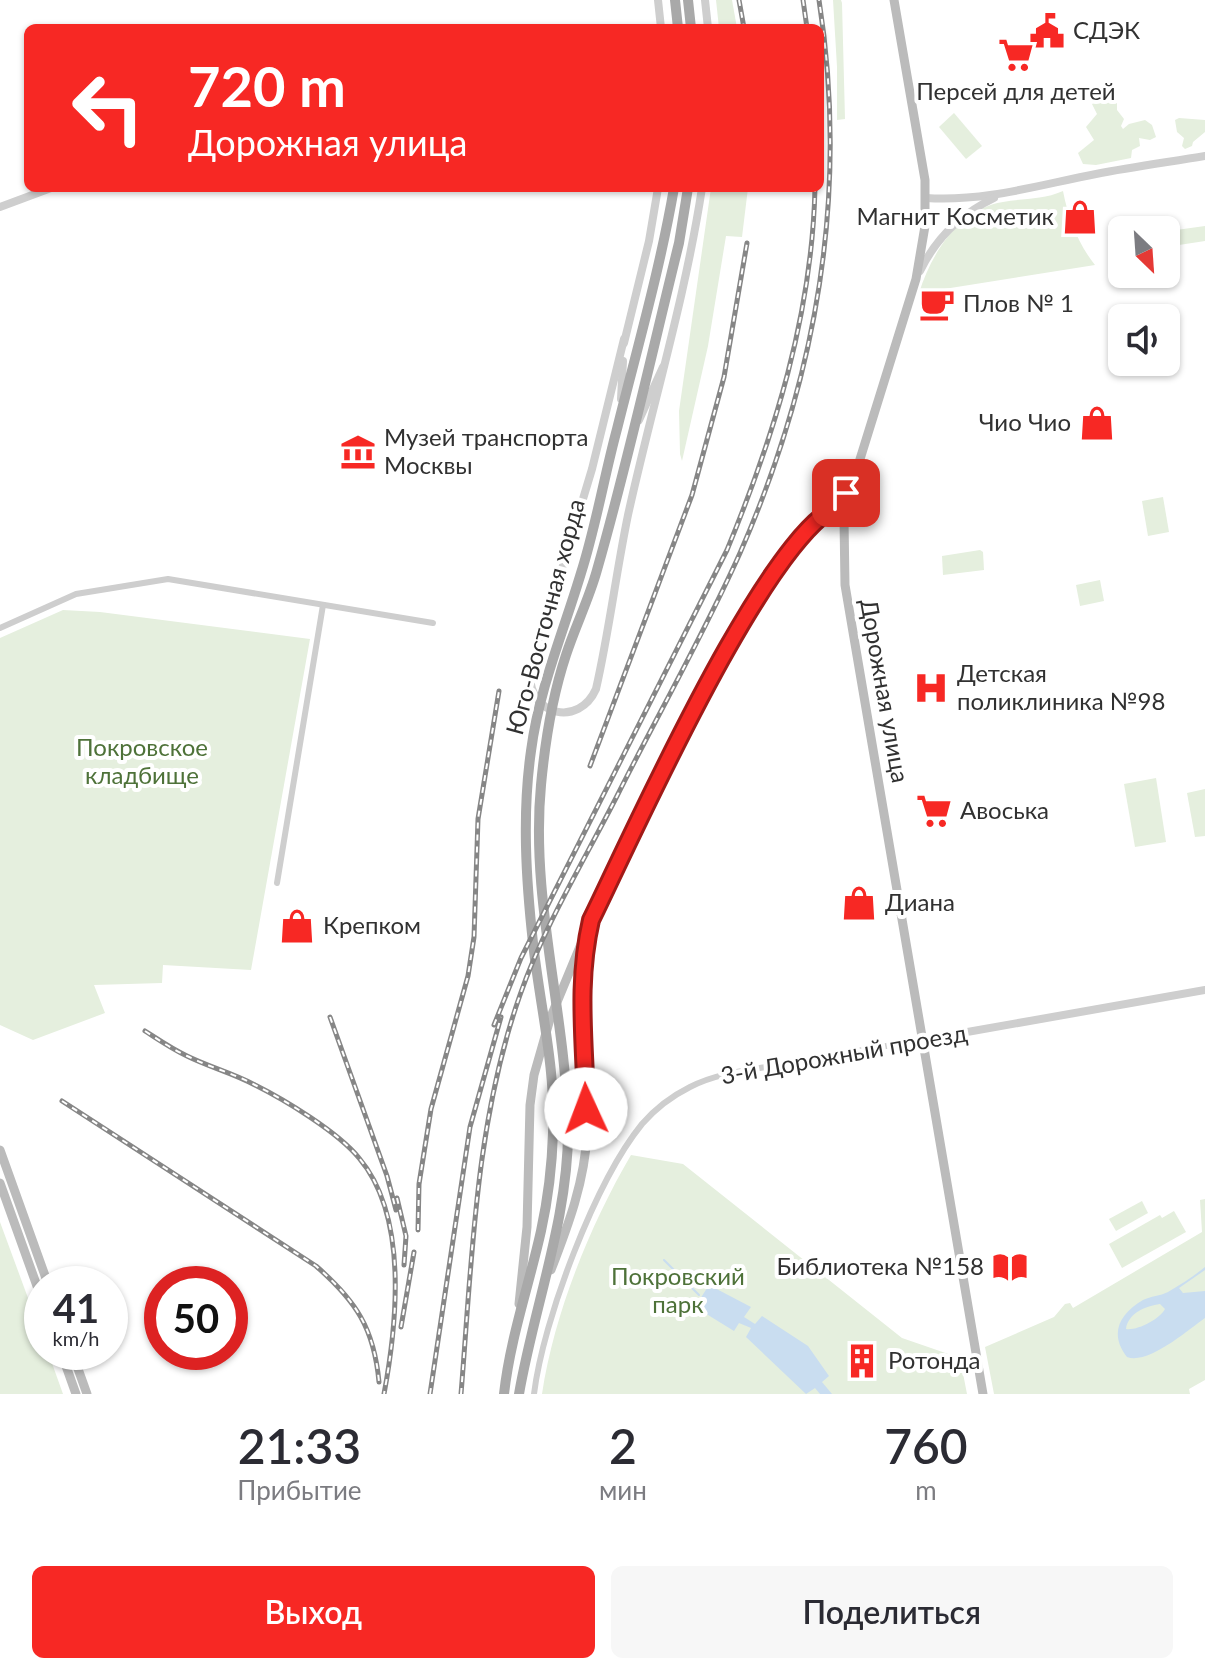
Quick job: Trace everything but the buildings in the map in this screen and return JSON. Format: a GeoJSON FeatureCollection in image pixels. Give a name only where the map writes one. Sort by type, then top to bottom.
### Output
{"type":"FeatureCollection","features":[{"type":"Feature","properties":{"kind":"main road"},"geometry":{"type":"LineString","coordinates":[[674,0],[676,24]]}},
{"type":"Feature","properties":{"kind":"main road"},"geometry":{"type":"LineString","coordinates":[[688,0],[691,24]]}},
{"type":"Feature","properties":{"kind":"main road","name":"Дорожная улица"},"geometry":{"type":"LineString","coordinates":[[894,0],[920,141],[926,198],[923,239],[916,279],[847,504],[844,520],[845,585],[983,1394]]}},
{"type":"Feature","properties":{"kind":"main road","name":"Юго-Восточная хорда"},"geometry":{"type":"LineString","coordinates":[[504,1391],[542,1229],[553,1131],[552,1079],[533,942],[525,819],[533,737],[552,656],[582,572],[664,244],[673,192]]}},
{"type":"Feature","properties":{"kind":"main road","name":"Юго-Восточная хорда"},"geometry":{"type":"LineString","coordinates":[[520,1392],[535,1311],[556,1232],[568,1133],[566,1078],[547,939],[539,819],[545,750],[566,655],[596,573],[679,243],[687,192]]}},
{"type":"Feature","properties":{"kind":"main road"},"geometry":{"type":"LineString","coordinates":[[513,1343],[527,1227],[530,1105],[534,1075],[550,1019],[591,920],[731,638],[783,559],[846,493],[854,480]]}},
{"type":"Feature","properties":{"kind":"main road"},"geometry":{"type":"LineString","coordinates":[[827,513],[838,505],[847,504]]}},
{"type":"Feature","properties":{"kind":"main road"},"geometry":{"type":"LineString","coordinates":[[827,513],[841,513],[844,520]]}},
{"type":"Feature","properties":{"kind":"main road"},"geometry":{"type":"LineString","coordinates":[[535,1311],[579,1189],[584,1160],[587,1132],[582,982],[583,957],[591,920]]}},
{"type":"Feature","properties":{"kind":"main road"},"geometry":{"type":"LineString","coordinates":[[0,1150],[42,1266]]}},
{"type":"Feature","properties":{"kind":"main road"},"geometry":{"type":"LineString","coordinates":[[0,1183],[30,1266]]}},
{"type":"Feature","properties":{"kind":"main road"},"geometry":{"type":"LineString","coordinates":[[67,1370],[76,1394]]}},
{"type":"Feature","properties":{"kind":"main road"},"geometry":{"type":"LineString","coordinates":[[78,1370],[87,1394]]}},
{"type":"Feature","properties":{"kind":"street"},"geometry":{"type":"LineString","coordinates":[[658,0],[661,24]]}},
{"type":"Feature","properties":{"kind":"street"},"geometry":{"type":"LineString","coordinates":[[705,0],[708,24]]}},
{"type":"Feature","properties":{"kind":"street"},"geometry":{"type":"LineString","coordinates":[[926,198],[952,200],[1003,194],[1096,174],[1205,156]]}},
{"type":"Feature","properties":{"kind":"street"},"geometry":{"type":"LineString","coordinates":[[0,207],[40,192]]}},
{"type":"Feature","properties":{"kind":"street"},"geometry":{"type":"LineString","coordinates":[[657,192],[649,241],[592,469],[530,675],[535,698],[545,707],[560,713],[584,706],[596,689],[628,516],[669,354],[701,192]]}},
{"type":"Feature","properties":{"kind":"street"},"geometry":{"type":"LineString","coordinates":[[916,279],[932,249],[945,233],[969,212],[1003,194]]}},
{"type":"Feature","properties":{"kind":"street"},"geometry":{"type":"LineString","coordinates":[[617,428],[624,339]]}},
{"type":"Feature","properties":{"kind":"street"},"geometry":{"type":"LineString","coordinates":[[632,431],[669,354]]}},
{"type":"Feature","properties":{"kind":"street"},"geometry":{"type":"LineString","coordinates":[[0,628],[76,594],[168,579],[433,623]]}},
{"type":"Feature","properties":{"kind":"street"},"geometry":{"type":"LineString","coordinates":[[277,883],[323,605]]}},
{"type":"Feature","properties":{"kind":"street","name":"3-й Дорожный проезд"},"geometry":{"type":"LineString","coordinates":[[534,1394],[536,1374],[571,1260],[611,1175],[634,1136],[658,1108],[691,1086],[728,1074],[1205,990]]}},
{"type":"Feature","properties":{"kind":"green space"},"geometry":{"type":"Polygon","coordinates":[[[716,0],[732,0],[736,24],[719,24],[716,0]]]}},
{"type":"Feature","properties":{"kind":"green space"},"geometry":{"type":"Polygon","coordinates":[[[833,0],[841,0],[842,3],[845,119],[837,120],[837,67],[833,0]]]}},
{"type":"Feature","properties":{"kind":"green space"},"geometry":{"type":"Polygon","coordinates":[[[1106,96],[1117,102],[1117,110],[1124,119],[1123,129],[1145,120],[1152,125],[1156,137],[1150,140],[1139,138],[1140,146],[1132,150],[1131,158],[1096,165],[1083,164],[1078,153],[1094,140],[1086,127],[1097,114],[1092,104],[1106,96]]]}},
{"type":"Feature","properties":{"kind":"green space"},"geometry":{"type":"Polygon","coordinates":[[[954,113],[982,146],[966,159],[939,127],[954,113]]]}},
{"type":"Feature","properties":{"kind":"green space"},"geometry":{"type":"Polygon","coordinates":[[[1175,120],[1205,120],[1205,132],[1185,149],[1182,146],[1184,138],[1177,132],[1175,120]]]}},
{"type":"Feature","properties":{"kind":"green space"},"geometry":{"type":"Polygon","coordinates":[[[1063,191],[1074,230],[1095,265],[919,293],[939,249],[973,214],[987,206],[1063,191]]]}},
{"type":"Feature","properties":{"kind":"green space"},"geometry":{"type":"Polygon","coordinates":[[[710,192],[748,192],[742,237],[726,236],[708,346],[682,461],[679,411],[710,192]]]}},
{"type":"Feature","properties":{"kind":"green space"},"geometry":{"type":"Polygon","coordinates":[[[1205,226],[1205,241],[1180,245],[1180,229],[1205,226]]]}},
{"type":"Feature","properties":{"kind":"green space"},"geometry":{"type":"Polygon","coordinates":[[[1163,497],[1169,532],[1148,536],[1142,501],[1163,497]]]}},
{"type":"Feature","properties":{"kind":"green space"},"geometry":{"type":"Polygon","coordinates":[[[983,552],[984,570],[943,575],[942,556],[983,552]]]}},
{"type":"Feature","properties":{"kind":"green space"},"geometry":{"type":"Polygon","coordinates":[[[1100,580],[1104,601],[1080,606],[1076,585],[1100,580]]]}},
{"type":"Feature","properties":{"kind":"green space","name":"Покровское кладбище"},"geometry":{"type":"Polygon","coordinates":[[[63,610],[310,639],[251,970],[163,965],[162,983],[94,985],[105,1013],[33,1040],[0,1025],[0,638],[63,610]]]}},
{"type":"Feature","properties":{"kind":"green space"},"geometry":{"type":"Polygon","coordinates":[[[1156,778],[1166,842],[1135,847],[1124,784],[1156,778]]]}},
{"type":"Feature","properties":{"kind":"green space"},"geometry":{"type":"Polygon","coordinates":[[[1205,789],[1205,836],[1195,837],[1187,793],[1205,789]]]}},
{"type":"Feature","properties":{"kind":"green space","name":"Покровский парк"},"geometry":{"type":"Polygon","coordinates":[[[631,1155],[683,1164],[902,1338],[960,1358],[967,1394],[542,1394],[555,1333],[576,1271],[601,1211],[631,1155]]]}},
{"type":"Feature","properties":{"kind":"green space"},"geometry":{"type":"Polygon","coordinates":[[[1205,1199],[1205,1380],[1189,1389],[1190,1394],[994,1394],[985,1347],[1054,1317],[1065,1304],[1070,1303],[1073,1308],[1202,1232],[1200,1200],[1205,1199]]]}},
{"type":"Feature","properties":{"kind":"green space"},"geometry":{"type":"Polygon","coordinates":[[[1142,1201],[1148,1213],[1116,1231],[1109,1219],[1142,1201]]]}},
{"type":"Feature","properties":{"kind":"green space"},"geometry":{"type":"Polygon","coordinates":[[[1174,1211],[1186,1232],[1122,1268],[1109,1244],[1160,1215],[1162,1218],[1174,1211]]]}},
{"type":"Feature","properties":{"kind":"green space"},"geometry":{"type":"Polygon","coordinates":[[[0,1222],[24,1287],[24,1370],[54,1370],[63,1394],[0,1394],[0,1222]]]}},
{"type":"Feature","properties":{"kind":"water"},"geometry":{"type":"Polygon","coordinates":[[[1205,1267],[1179,1288],[1183,1293],[1205,1291],[1205,1318],[1146,1356],[1127,1357],[1118,1333],[1119,1325],[1128,1312],[1143,1300],[1168,1292],[1205,1267]],[[1160,1304],[1144,1309],[1130,1319],[1126,1329],[1148,1324],[1165,1309],[1160,1304]]]}},
{"type":"Feature","properties":{"kind":"water"},"geometry":{"type":"Polygon","coordinates":[[[709,1285],[751,1307],[744,1317],[755,1324],[762,1316],[808,1346],[829,1376],[822,1382],[832,1394],[820,1394],[815,1388],[806,1394],[746,1337],[751,1328],[739,1323],[734,1331],[695,1307],[709,1285]]]}},
{"type":"Feature","properties":{"kind":"waterway"},"geometry":{"type":"LineString","coordinates":[[664,1260],[699,1295]]}},
{"type":"Feature","properties":{"kind":"railway"},"geometry":{"type":"LineString","coordinates":[[739,0],[743,24]]}},
{"type":"Feature","properties":{"kind":"railway"},"geometry":{"type":"LineString","coordinates":[[803,0],[806,24]]}},
{"type":"Feature","properties":{"kind":"railway"},"geometry":{"type":"LineString","coordinates":[[819,0],[822,24]]}},
{"type":"Feature","properties":{"kind":"railway"},"geometry":{"type":"LineString","coordinates":[[461,1394],[484,1142],[493,1092],[520,995],[553,919],[726,584],[767,487],[789,419],[807,351],[820,282],[827,213],[830,142],[824,44]]}},
{"type":"Feature","properties":{"kind":"railway"},"geometry":{"type":"LineString","coordinates":[[494,1025],[521,958],[727,550],[761,462],[788,373],[798,327],[807,281],[815,192]]}},
{"type":"Feature","properties":{"kind":"railway"},"geometry":{"type":"LineString","coordinates":[[590,766],[692,495],[724,377],[747,243]]}},
{"type":"Feature","properties":{"kind":"railway"},"geometry":{"type":"LineString","coordinates":[[418,1230],[419,1184],[431,1109],[468,976],[474,937],[478,819],[499,691]]}},
{"type":"Feature","properties":{"kind":"railway"},"geometry":{"type":"LineString","coordinates":[[330,1017],[387,1176],[396,1210]]}},
{"type":"Feature","properties":{"kind":"railway"},"geometry":{"type":"LineString","coordinates":[[430,1394],[470,1127],[501,1017]]}},
{"type":"Feature","properties":{"kind":"railway"},"geometry":{"type":"LineString","coordinates":[[145,1031],[181,1053],[267,1091],[310,1117],[350,1148],[375,1182],[386,1210],[395,1272],[393,1336],[384,1394]]}},
{"type":"Feature","properties":{"kind":"railway"},"geometry":{"type":"LineString","coordinates":[[62,1101],[316,1266],[342,1291],[361,1317],[373,1346],[379,1382]]}},
{"type":"Feature","properties":{"kind":"railway"},"geometry":{"type":"LineString","coordinates":[[397,1198],[406,1236],[404,1265]]}},
{"type":"Feature","properties":{"kind":"railway"},"geometry":{"type":"LineString","coordinates":[[401,1327],[414,1252]]}},
{"type":"Feature","properties":{"kind":"place","name":"СДЭК"},"geometry":{"type":"Point","coordinates":[1047,31]}},
{"type":"Feature","properties":{"kind":"place","name":"Персей для детей"},"geometry":{"type":"Point","coordinates":[1016,55]}},
{"type":"Feature","properties":{"kind":"place","name":"Магнит Косметик"},"geometry":{"type":"Point","coordinates":[1080,217]}},
{"type":"Feature","properties":{"kind":"place","name":"Плов № 1"},"geometry":{"type":"Point","coordinates":[937,304]}},
{"type":"Feature","properties":{"kind":"place","name":"Чио Чио"},"geometry":{"type":"Point","coordinates":[1097,423]}},
{"type":"Feature","properties":{"kind":"place","name":"Музей транспорта Москвы"},"geometry":{"type":"Point","coordinates":[358,452]}},
{"type":"Feature","properties":{"kind":"place","name":"Детская поликлиника №98"},"geometry":{"type":"Point","coordinates":[931,688]}},
{"type":"Feature","properties":{"kind":"place","name":"Авоська"},"geometry":{"type":"Point","coordinates":[934,811]}},
{"type":"Feature","properties":{"kind":"place","name":"Диана"},"geometry":{"type":"Point","coordinates":[859,903]}},
{"type":"Feature","properties":{"kind":"place","name":"Крепком"},"geometry":{"type":"Point","coordinates":[297,926]}},
{"type":"Feature","properties":{"kind":"place","name":"Библиотека №158"},"geometry":{"type":"Point","coordinates":[1010,1267]}},
{"type":"Feature","properties":{"kind":"place","name":"Ротонда"},"geometry":{"type":"Point","coordinates":[862,1361]}},
{"type":"Feature","properties":{"kind":"route"},"geometry":{"type":"LineString","coordinates":[[586,1109],[582,982],[583,957],[591,920],[731,638],[794,545],[827,513],[838,505],[847,504],[854,480],[846,493]]}}]}
